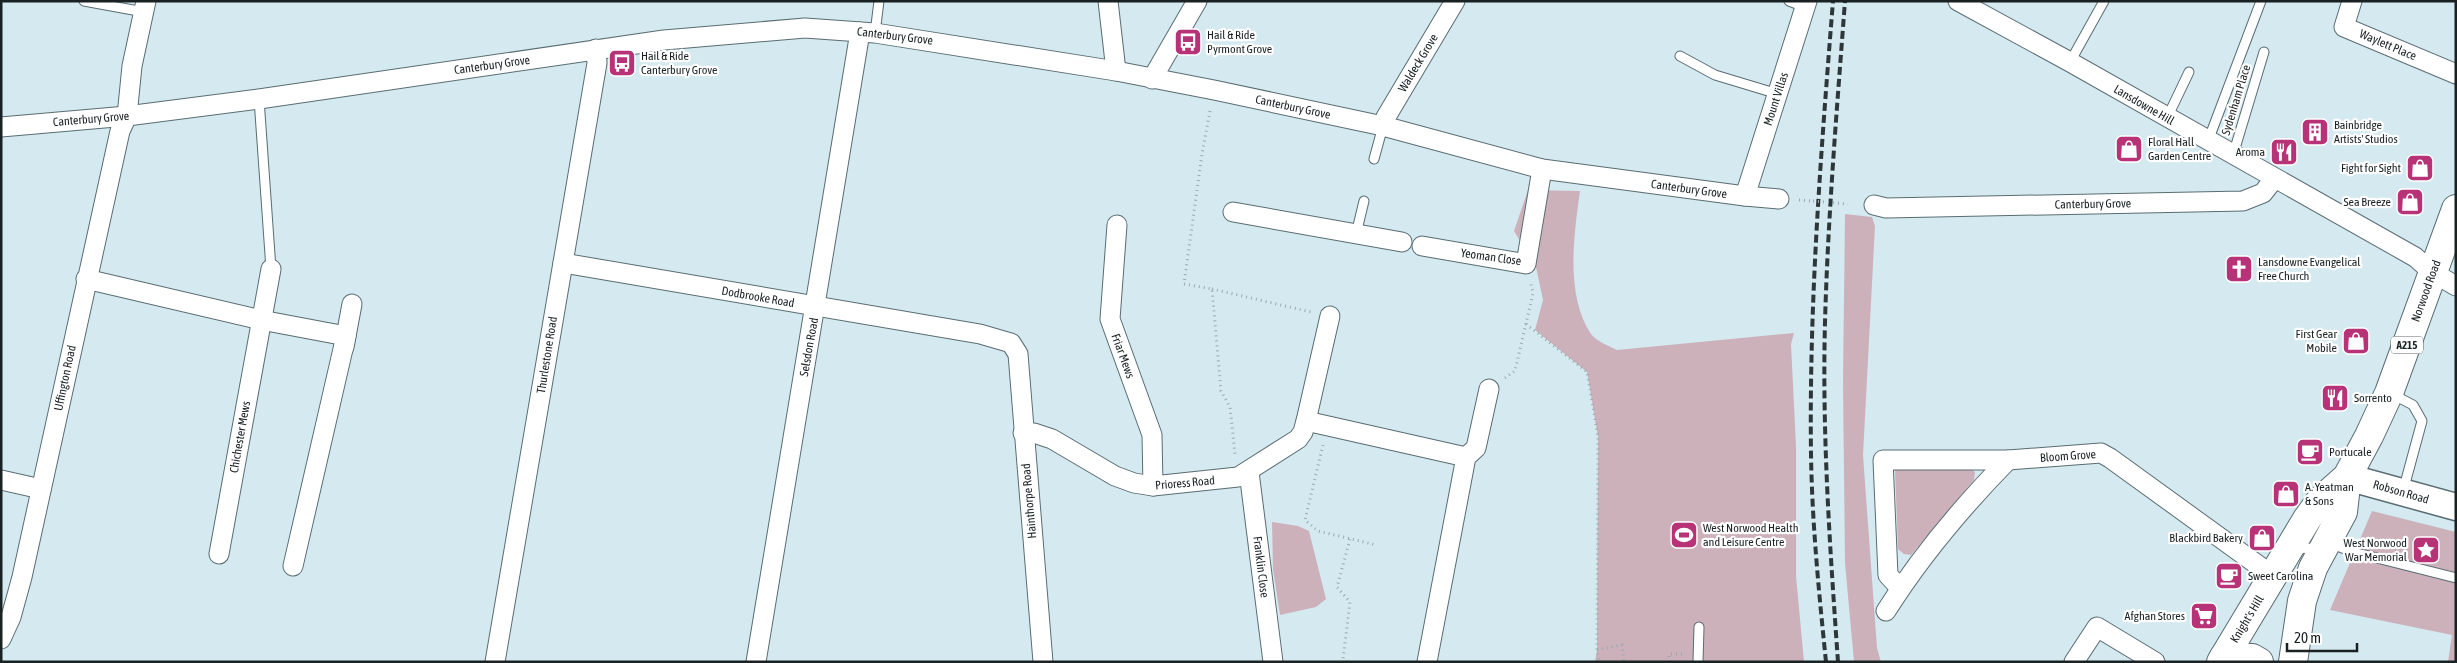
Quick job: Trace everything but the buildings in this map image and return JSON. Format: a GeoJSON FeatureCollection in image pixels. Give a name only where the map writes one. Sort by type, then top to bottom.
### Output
{"type":"FeatureCollection","features":[{"type":"Feature","properties":{"kind":"main road","name":"Norwood Road"},"geometry":{"type":"LineString","coordinates":[[2274,576],[2320,500],[2347,477],[2389,393],[2456,208]]}},
{"type":"Feature","properties":{"kind":"main road","name":"A215"},"geometry":{"type":"LineString","coordinates":[[2294,662],[2302,601],[2313,568],[2343,512],[2347,477]]}},
{"type":"Feature","properties":{"kind":"main road","name":"Knight's Hill"},"geometry":{"type":"LineString","coordinates":[[2222,660],[2274,576]]}},
{"type":"Feature","properties":{"kind":"main road","name":"A215"},"geometry":{"type":"LineString","coordinates":[[2222,660],[2252,658],[2259,662]]}},
{"type":"Feature","properties":{"kind":"street"},"geometry":{"type":"LineString","coordinates":[[1108,1],[1116,72]]}},
{"type":"Feature","properties":{"kind":"street"},"geometry":{"type":"LineString","coordinates":[[1152,79],[1197,1]]}},
{"type":"Feature","properties":{"kind":"street","name":"Waldeck Grove"},"geometry":{"type":"LineString","coordinates":[[1384,126],[1386,117],[1455,1]]}},
{"type":"Feature","properties":{"kind":"street","name":"Lansdowne Hill"},"geometry":{"type":"LineString","coordinates":[[1958,1],[2070,62],[2415,258],[2432,272],[2456,286]]}},
{"type":"Feature","properties":{"kind":"street","name":"Waylett Place"},"geometry":{"type":"LineString","coordinates":[[2352,1],[2344,27],[2456,74]]}},
{"type":"Feature","properties":{"kind":"street","name":"Mount Villas"},"geometry":{"type":"LineString","coordinates":[[1745,196],[1778,94],[1800,3]]}},
{"type":"Feature","properties":{"kind":"street","name":"Uffington Road"},"geometry":{"type":"LineString","coordinates":[[1,639],[15,602],[120,131],[127,116],[132,66],[145,7]]}},
{"type":"Feature","properties":{"kind":"street","name":"Canterbury Grove"},"geometry":{"type":"LineString","coordinates":[[1,127],[127,116],[258,99],[596,49],[725,34],[804,28],[868,32],[1116,72],[1214,90],[1384,126],[1542,169],[1745,196],[1779,198]]}},
{"type":"Feature","properties":{"kind":"street","name":"Selsdon Road"},"geometry":{"type":"LineString","coordinates":[[756,662],[816,306],[868,32]]}},
{"type":"Feature","properties":{"kind":"street","name":"Thurlestone Road"},"geometry":{"type":"LineString","coordinates":[[496,662],[597,63],[596,49]]}},
{"type":"Feature","properties":{"kind":"street","name":"Yeoman Close"},"geometry":{"type":"LineString","coordinates":[[1422,246],[1526,264],[1542,169]]}},
{"type":"Feature","properties":{"kind":"street","name":"Canterbury Grove"},"geometry":{"type":"LineString","coordinates":[[1874,205],[1886,208],[2243,201],[2263,193],[2274,179]]}},
{"type":"Feature","properties":{"kind":"street"},"geometry":{"type":"LineString","coordinates":[[1233,212],[1402,242]]}},
{"type":"Feature","properties":{"kind":"street","name":"Friar Mews"},"geometry":{"type":"LineString","coordinates":[[1117,224],[1110,319],[1152,435],[1153,486]]}},
{"type":"Feature","properties":{"kind":"street","name":"Dodbrooke Road"},"geometry":{"type":"LineString","coordinates":[[563,263],[980,334],[1011,343]]}},
{"type":"Feature","properties":{"kind":"street","name":"Chichester Mews"},"geometry":{"type":"LineString","coordinates":[[219,554],[260,320],[271,269]]}},
{"type":"Feature","properties":{"kind":"street"},"geometry":{"type":"LineString","coordinates":[[86,279],[260,320],[346,336]]}},
{"type":"Feature","properties":{"kind":"street"},"geometry":{"type":"LineString","coordinates":[[298,565],[352,304]]}},
{"type":"Feature","properties":{"kind":"street","name":"Prioress Road"},"geometry":{"type":"LineString","coordinates":[[1023,434],[1034,433],[1052,439],[1114,476],[1134,483],[1153,486],[1243,475],[1298,439],[1303,432],[1330,316]]}},
{"type":"Feature","properties":{"kind":"street","name":"Hainthorpe Road"},"geometry":{"type":"LineString","coordinates":[[1011,343],[1018,354],[1043,662]]}},
{"type":"Feature","properties":{"kind":"street"},"geometry":{"type":"LineString","coordinates":[[1426,662],[1466,457],[1476,448],[1489,389]]}},
{"type":"Feature","properties":{"kind":"street"},"geometry":{"type":"LineString","coordinates":[[1306,421],[1466,457]]}},
{"type":"Feature","properties":{"kind":"street","name":"Bloom Grove"},"geometry":{"type":"LineString","coordinates":[[1900,588],[1888,575],[1883,460],[2008,460],[2101,453],[2274,576]]}},
{"type":"Feature","properties":{"kind":"street"},"geometry":{"type":"LineString","coordinates":[[1886,611],[1900,588],[1977,491],[2008,460]]}},
{"type":"Feature","properties":{"kind":"street","name":"Franklin Close"},"geometry":{"type":"LineString","coordinates":[[1243,475],[1273,662]]}},
{"type":"Feature","properties":{"kind":"street","name":"Robson Road"},"geometry":{"type":"LineString","coordinates":[[2347,477],[2456,507]]}},
{"type":"Feature","properties":{"kind":"street"},"geometry":{"type":"LineString","coordinates":[[1,480],[41,490]]}},
{"type":"Feature","properties":{"kind":"street"},"geometry":{"type":"LineString","coordinates":[[2074,662],[2097,627],[2155,662]]}},
{"type":"Feature","properties":{"kind":"lane"},"geometry":{"type":"LineString","coordinates":[[84,1],[145,7]]}},
{"type":"Feature","properties":{"kind":"lane"},"geometry":{"type":"LineString","coordinates":[[868,32],[878,1]]}},
{"type":"Feature","properties":{"kind":"lane"},"geometry":{"type":"LineString","coordinates":[[2070,62],[2104,1]]}},
{"type":"Feature","properties":{"kind":"lane"},"geometry":{"type":"LineString","coordinates":[[2208,141],[2261,1]]}},
{"type":"Feature","properties":{"kind":"lane","name":"Sydenham Place"},"geometry":{"type":"LineString","coordinates":[[2233,155],[2264,52]]}},
{"type":"Feature","properties":{"kind":"lane"},"geometry":{"type":"LineString","coordinates":[[1680,56],[1716,75],[1778,94]]}},
{"type":"Feature","properties":{"kind":"lane"},"geometry":{"type":"LineString","coordinates":[[2167,118],[2189,72]]}},
{"type":"Feature","properties":{"kind":"lane"},"geometry":{"type":"LineString","coordinates":[[258,99],[271,269]]}},
{"type":"Feature","properties":{"kind":"lane"},"geometry":{"type":"LineString","coordinates":[[1374,159],[1384,126]]}},
{"type":"Feature","properties":{"kind":"lane"},"geometry":{"type":"LineString","coordinates":[[1356,234],[1364,201]]}},
{"type":"Feature","properties":{"kind":"lane"},"geometry":{"type":"LineString","coordinates":[[2389,393],[2413,406],[2422,421],[2402,493]]}},
{"type":"Feature","properties":{"kind":"lane"},"geometry":{"type":"LineString","coordinates":[[2288,550],[2312,548],[2327,542],[2353,552],[2456,578]]}},
{"type":"Feature","properties":{"kind":"lane"},"geometry":{"type":"LineString","coordinates":[[1698,662],[1699,627]]}},
{"type":"Feature","properties":{"kind":"path"},"geometry":{"type":"LineString","coordinates":[[1214,90],[1202,154],[1184,284],[1330,316]]}},
{"type":"Feature","properties":{"kind":"path"},"geometry":{"type":"LineString","coordinates":[[1814,201],[1848,204]]}},
{"type":"Feature","properties":{"kind":"path"},"geometry":{"type":"LineString","coordinates":[[1489,389],[1515,371],[1533,293],[1526,264]]}},
{"type":"Feature","properties":{"kind":"path"},"geometry":{"type":"LineString","coordinates":[[1212,289],[1221,391],[1230,407],[1243,475]]}},
{"type":"Feature","properties":{"kind":"path"},"geometry":{"type":"LineString","coordinates":[[1526,324],[1587,372],[1598,437],[1597,650],[1599,662]]}},
{"type":"Feature","properties":{"kind":"path"},"geometry":{"type":"LineString","coordinates":[[1328,425],[1305,520],[1318,531],[1376,545]]}},
{"type":"Feature","properties":{"kind":"path"},"geometry":{"type":"LineString","coordinates":[[1346,662],[1343,659],[1350,602],[1337,588],[1350,538]]}},
{"type":"Feature","properties":{"kind":"path"},"geometry":{"type":"LineString","coordinates":[[1597,650],[1622,645],[1624,662]]}},
{"type":"Feature","properties":{"kind":"shaded area"},"geometry":{"type":"Polygon","coordinates":[[[1528,190],[1580,191],[1574,245],[1577,301],[1591,334],[1603,343],[1617,350],[1794,333],[1791,344],[1796,446],[1796,576],[1804,662],[1595,662],[1597,650],[1598,437],[1587,372],[1535,330],[1543,300],[1536,267],[1514,231],[1528,190]]]}},
{"type":"Feature","properties":{"kind":"shaded area"},"geometry":{"type":"Polygon","coordinates":[[[1845,214],[1872,217],[1875,226],[1863,455],[1877,648],[1881,662],[1854,662],[1845,563],[1843,382],[1845,214]]]}},
{"type":"Feature","properties":{"kind":"shaded area"},"geometry":{"type":"Polygon","coordinates":[[[1901,465],[1966,465],[1975,472],[1974,480],[1911,555],[1904,554],[1898,549],[1895,470],[1901,465]]]}},
{"type":"Feature","properties":{"kind":"shaded area"},"geometry":{"type":"Polygon","coordinates":[[[2372,511],[2456,532],[2456,662],[2448,662],[2452,635],[2330,610],[2372,511]]]}},
{"type":"Feature","properties":{"kind":"shaded area"},"geometry":{"type":"Polygon","coordinates":[[[1272,522],[1298,526],[1309,531],[1326,599],[1316,607],[1280,615],[1273,569],[1272,522]]]}},
{"type":"Feature","properties":{"kind":"railway"},"geometry":{"type":"LineString","coordinates":[[1826,662],[1813,506],[1811,397],[1817,228],[1833,1]]}},
{"type":"Feature","properties":{"kind":"railway"},"geometry":{"type":"LineString","coordinates":[[1838,662],[1827,492],[1824,364],[1826,282],[1845,1]]}},
{"type":"Feature","properties":{"kind":"place","name":"Hail & Ride Pyrmont Grove"},"geometry":{"type":"Point","coordinates":[1188,42]}},
{"type":"Feature","properties":{"kind":"place","name":"Hail & Ride Canterbury Grove"},"geometry":{"type":"Point","coordinates":[622,63]}},
{"type":"Feature","properties":{"kind":"place","name":"Bainbridge Artists' Studios"},"geometry":{"type":"Point","coordinates":[2315,132]}},
{"type":"Feature","properties":{"kind":"place","name":"Floral Hall Garden Centre"},"geometry":{"type":"Point","coordinates":[2129,149]}},
{"type":"Feature","properties":{"kind":"place","name":"Aroma"},"geometry":{"type":"Point","coordinates":[2284,152]}},
{"type":"Feature","properties":{"kind":"place","name":"Fight for Sight"},"geometry":{"type":"Point","coordinates":[2420,168]}},
{"type":"Feature","properties":{"kind":"place","name":"Sea Breeze"},"geometry":{"type":"Point","coordinates":[2410,202]}},
{"type":"Feature","properties":{"kind":"place","name":"Lansdowne Evangelical Free Church"},"geometry":{"type":"Point","coordinates":[2239,269]}},
{"type":"Feature","properties":{"kind":"place","name":"First Gear Mobile"},"geometry":{"type":"Point","coordinates":[2356,341]}},
{"type":"Feature","properties":{"kind":"place","name":"Sorrento"},"geometry":{"type":"Point","coordinates":[2335,398]}},
{"type":"Feature","properties":{"kind":"place","name":"Portucale"},"geometry":{"type":"Point","coordinates":[2310,452]}},
{"type":"Feature","properties":{"kind":"place","name":"A. Yeatman & Sons"},"geometry":{"type":"Point","coordinates":[2286,494]}},
{"type":"Feature","properties":{"kind":"place","name":"West Norwood Health and Leisure Centre"},"geometry":{"type":"Point","coordinates":[1684,535]}},
{"type":"Feature","properties":{"kind":"place","name":"Blackbird Bakery"},"geometry":{"type":"Point","coordinates":[2262,538]}},
{"type":"Feature","properties":{"kind":"place","name":"West Norwood War Memorial"},"geometry":{"type":"Point","coordinates":[2426,550]}},
{"type":"Feature","properties":{"kind":"place","name":"Sweet Carolina"},"geometry":{"type":"Point","coordinates":[2229,576]}},
{"type":"Feature","properties":{"kind":"place","name":"Afghan Stores"},"geometry":{"type":"Point","coordinates":[2204,616]}}]}
